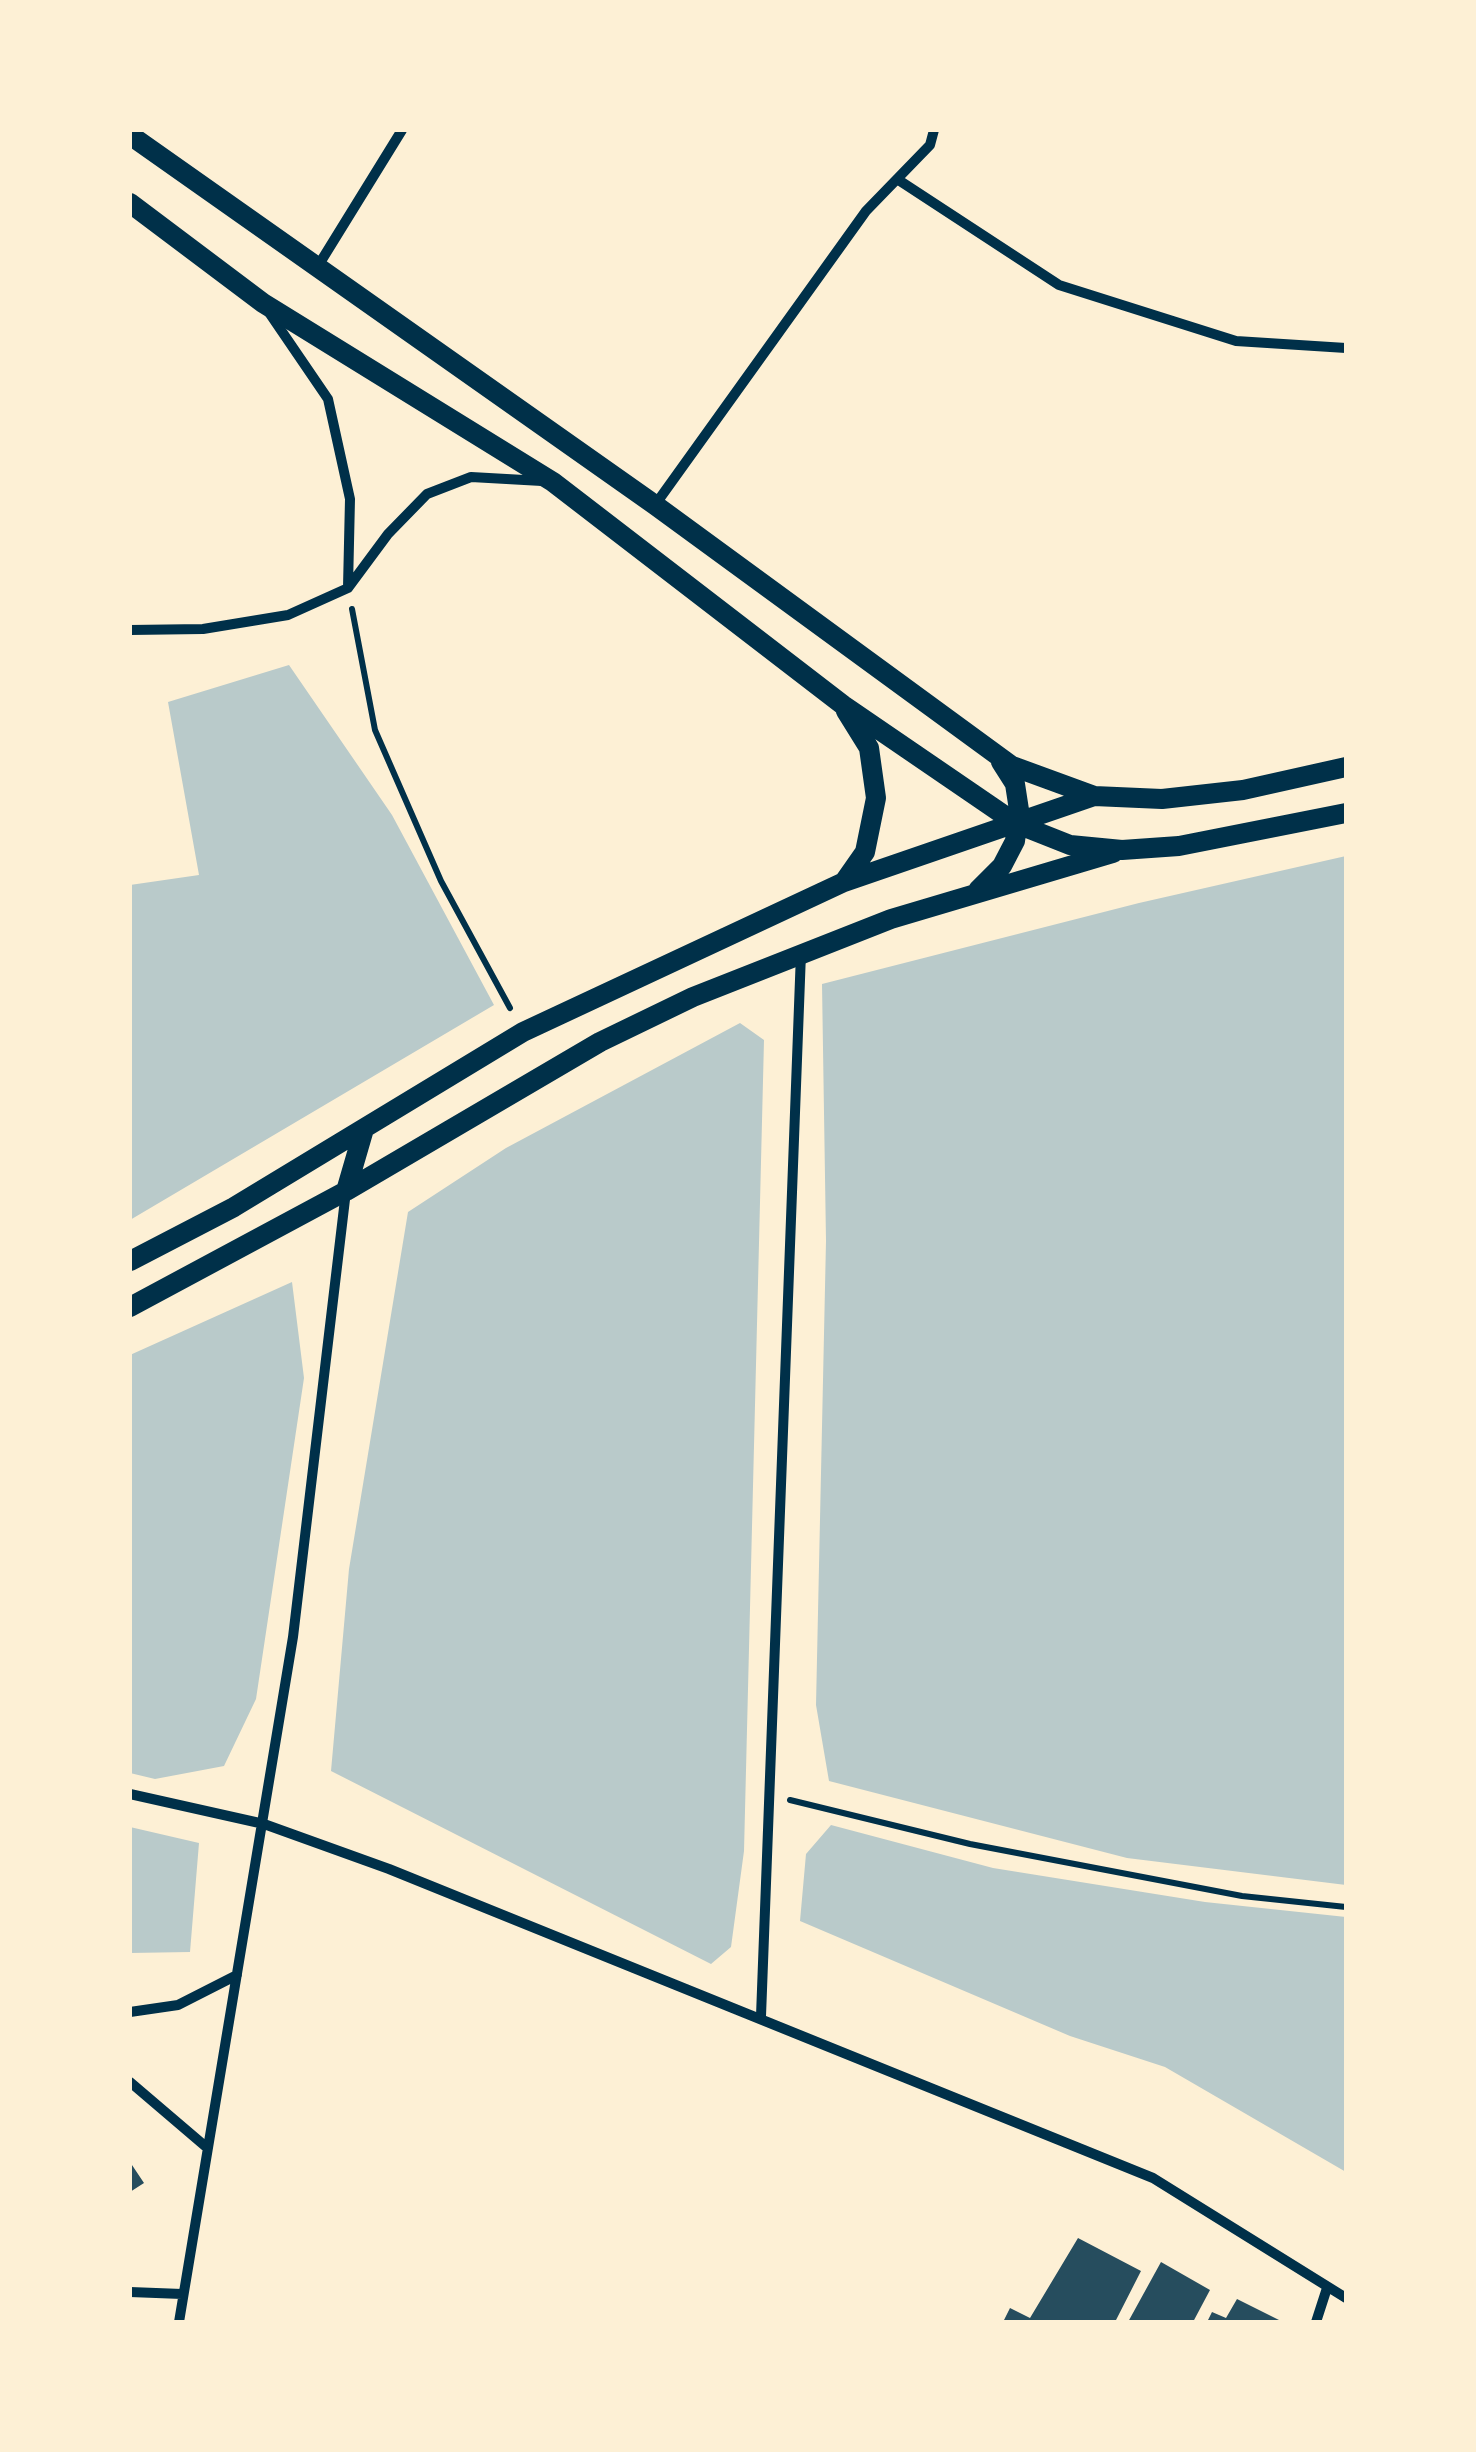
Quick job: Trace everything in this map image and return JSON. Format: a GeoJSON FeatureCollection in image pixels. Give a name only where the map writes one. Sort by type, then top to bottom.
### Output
{"type":"FeatureCollection","features":[{"type":"Feature","properties":{"kind":"main road"},"geometry":{"type":"LineString","coordinates":[[130,136],[655,506],[1012,766],[1094,796],[1162,798],[1228,792],[1346,767]]}},
{"type":"Feature","properties":{"kind":"main road"},"geometry":{"type":"LineString","coordinates":[[130,204],[262,302],[553,482],[843,705],[1017,824],[1070,845],[1122,850],[1179,846],[1346,813]]}},
{"type":"Feature","properties":{"kind":"main road"},"geometry":{"type":"LineString","coordinates":[[843,705],[869,748],[876,798],[865,852],[844,882]]}},
{"type":"Feature","properties":{"kind":"main road"},"geometry":{"type":"LineString","coordinates":[[968,896],[986,886],[1002,866],[1017,824],[1015,784],[996,754]]}},
{"type":"Feature","properties":{"kind":"main road"},"geometry":{"type":"LineString","coordinates":[[130,1260],[234,1207],[523,1032],[844,882],[1094,796]]}},
{"type":"Feature","properties":{"kind":"main road"},"geometry":{"type":"LineString","coordinates":[[130,1307],[346,1191],[600,1042],[801,951],[1122,850]]}},
{"type":"Feature","properties":{"kind":"main road"},"geometry":{"type":"LineString","coordinates":[[346,1191],[364,1129]]}},
{"type":"Feature","properties":{"kind":"street"},"geometry":{"type":"LineString","coordinates":[[318,266],[402,130]]}},
{"type":"Feature","properties":{"kind":"street"},"geometry":{"type":"LineString","coordinates":[[655,506],[866,211],[930,144],[934,130]]}},
{"type":"Feature","properties":{"kind":"street"},"geometry":{"type":"LineString","coordinates":[[897,179],[1059,285],[1236,341],[1346,348]]}},
{"type":"Feature","properties":{"kind":"street"},"geometry":{"type":"LineString","coordinates":[[262,302],[328,399],[350,500],[348,588]]}},
{"type":"Feature","properties":{"kind":"street"},"geometry":{"type":"LineString","coordinates":[[130,630],[202,630],[288,615],[348,588],[388,534],[426,494],[471,477],[553,482]]}},
{"type":"Feature","properties":{"kind":"street"},"geometry":{"type":"LineString","coordinates":[[761,2016],[801,951]]}},
{"type":"Feature","properties":{"kind":"street"},"geometry":{"type":"LineString","coordinates":[[179,2322],[205,2146],[264,1824],[293,1637],[346,1191]]}},
{"type":"Feature","properties":{"kind":"street"},"geometry":{"type":"LineString","coordinates":[[130,1794],[264,1824],[761,2016],[1153,2178],[1346,2298]]}},
{"type":"Feature","properties":{"kind":"street"},"geometry":{"type":"LineString","coordinates":[[130,2012],[178,2005],[237,1975]]}},
{"type":"Feature","properties":{"kind":"street"},"geometry":{"type":"LineString","coordinates":[[130,2082],[205,2146]]}},
{"type":"Feature","properties":{"kind":"street"},"geometry":{"type":"LineString","coordinates":[[1316,2322],[1327,2288]]}},
{"type":"Feature","properties":{"kind":"street"},"geometry":{"type":"LineString","coordinates":[[130,2292],[182,2294]]}},
{"type":"Feature","properties":{"kind":"path"},"geometry":{"type":"LineString","coordinates":[[348,588],[376,730],[442,881],[523,1032]]}},
{"type":"Feature","properties":{"kind":"path"},"geometry":{"type":"LineString","coordinates":[[769,1795],[990,1848],[1242,1896],[1346,1907]]}},
{"type":"Feature","properties":{"kind":"shaded area"},"geometry":{"type":"Polygon","coordinates":[[[289,665],[392,815],[494,1005],[130,1220],[130,885],[199,875],[168,702],[289,665]]]}},
{"type":"Feature","properties":{"kind":"shaded area"},"geometry":{"type":"Polygon","coordinates":[[[1346,856],[1346,1885],[1127,1858],[829,1781],[816,1705],[826,1241],[822,984],[1139,903],[1346,856]]]}},
{"type":"Feature","properties":{"kind":"shaded area"},"geometry":{"type":"Polygon","coordinates":[[[740,1023],[764,1040],[744,1851],[731,1947],[711,1964],[331,1771],[349,1569],[408,1212],[506,1148],[740,1023]]]}},
{"type":"Feature","properties":{"kind":"shaded area"},"geometry":{"type":"Polygon","coordinates":[[[292,1282],[304,1378],[256,1699],[224,1766],[155,1779],[130,1773],[130,1355],[292,1282]]]}},
{"type":"Feature","properties":{"kind":"shaded area"},"geometry":{"type":"Polygon","coordinates":[[[831,1825],[993,1868],[1205,1902],[1346,1917],[1346,2172],[1165,2067],[1070,2036],[800,1921],[806,1854],[831,1825]]]}},
{"type":"Feature","properties":{"kind":"shaded area"},"geometry":{"type":"Polygon","coordinates":[[[130,1827],[199,1843],[190,1952],[130,1953],[130,1827]]]}},
{"type":"Feature","properties":{"kind":"building"},"geometry":{"type":"Polygon","coordinates":[[[130,2162],[144,2183],[130,2192],[130,2162]]]}},
{"type":"Feature","properties":{"kind":"building"},"geometry":{"type":"Polygon","coordinates":[[[1078,2238],[1141,2271],[1115,2322],[1003,2322],[1010,2308],[1030,2318],[1078,2238]]]}},
{"type":"Feature","properties":{"kind":"building"},"geometry":{"type":"Polygon","coordinates":[[[1161,2262],[1210,2290],[1193,2322],[1128,2322],[1161,2262]]]}},
{"type":"Feature","properties":{"kind":"building"},"geometry":{"type":"Polygon","coordinates":[[[1237,2299],[1283,2322],[1207,2322],[1212,2312],[1226,2318],[1237,2299]]]}}]}
